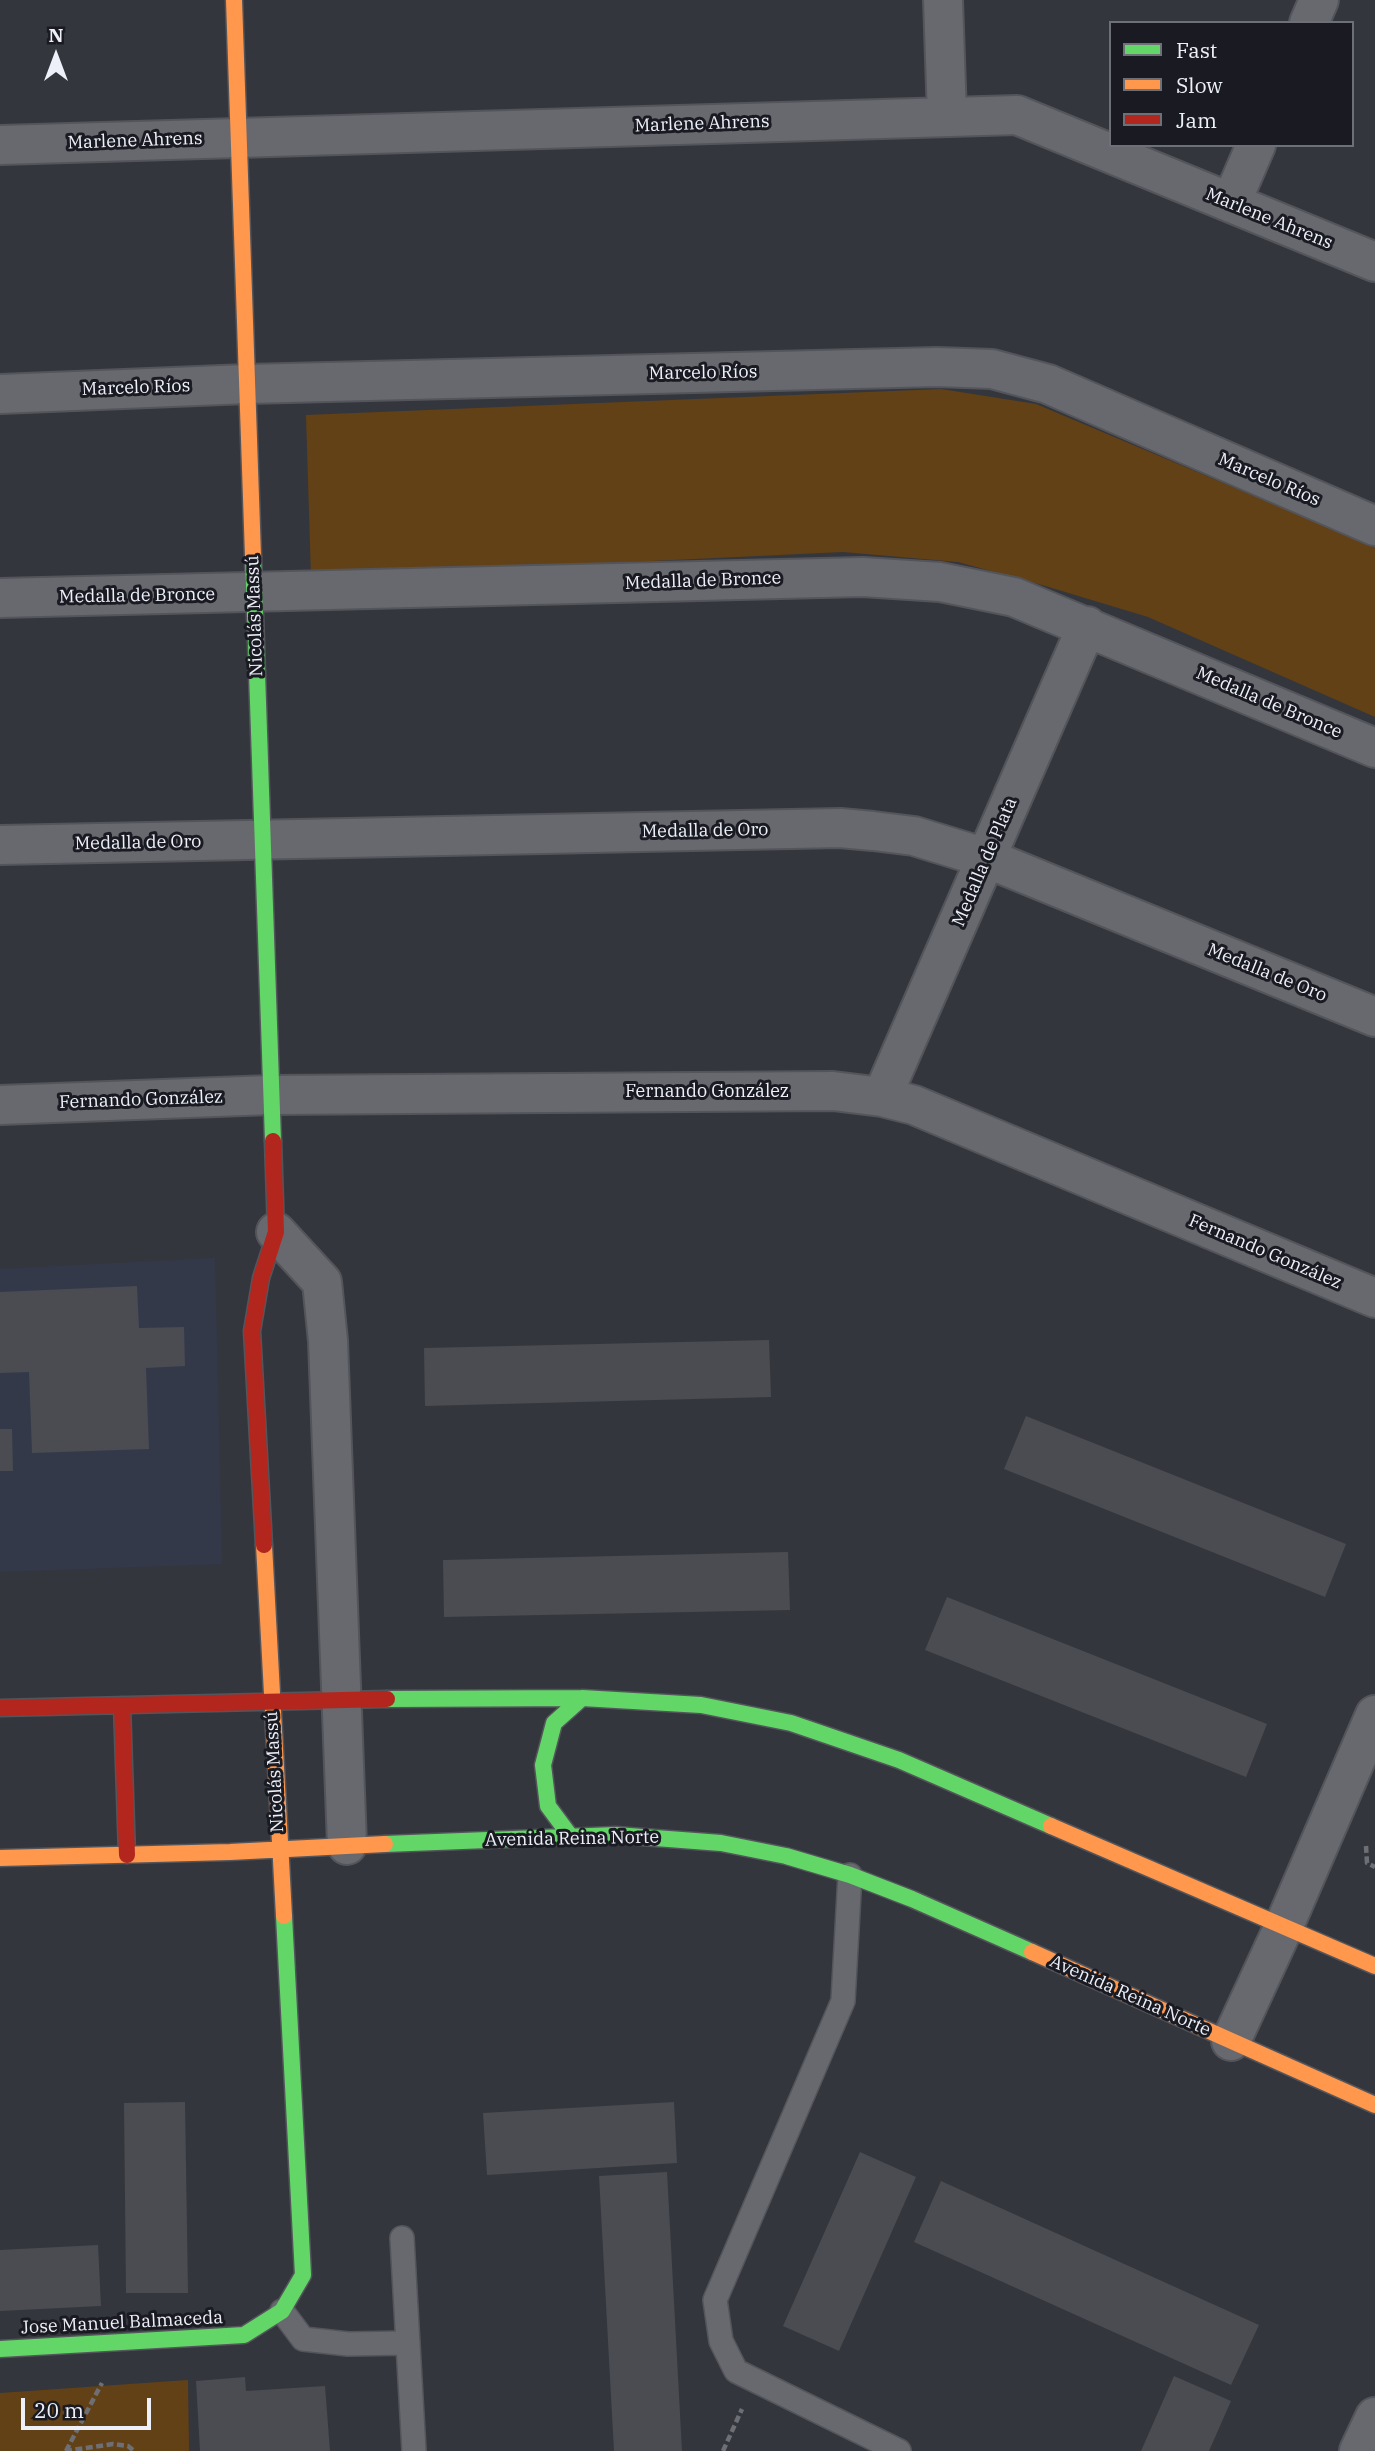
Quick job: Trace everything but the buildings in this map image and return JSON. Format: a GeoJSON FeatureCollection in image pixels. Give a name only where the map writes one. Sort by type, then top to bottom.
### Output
{"type":"FeatureCollection","features":[{"type":"Feature","properties":{"kind":"street","name":"Nicolás Massú"},"geometry":{"type":"LineString","coordinates":[[234,0],[276,1232],[261,1278],[252,1331],[303,2275],[282,2311]]}},
{"type":"Feature","properties":{"kind":"street"},"geometry":{"type":"LineString","coordinates":[[943,0],[947,117]]}},
{"type":"Feature","properties":{"kind":"street"},"geometry":{"type":"LineString","coordinates":[[1310,21],[1319,0]]}},
{"type":"Feature","properties":{"kind":"street","name":"Marlene Ahrens"},"geometry":{"type":"LineString","coordinates":[[0,145],[1017,115],[1375,262]]}},
{"type":"Feature","properties":{"kind":"street"},"geometry":{"type":"LineString","coordinates":[[1231,202],[1255,147]]}},
{"type":"Feature","properties":{"kind":"street","name":"Marcelo Ríos"},"geometry":{"type":"LineString","coordinates":[[0,394],[247,384],[937,367],[992,369],[1048,384],[1375,526]]}},
{"type":"Feature","properties":{"kind":"street","name":"Medalla de Bronce"},"geometry":{"type":"LineString","coordinates":[[0,598],[863,577],[940,582],[1014,597],[1375,748]]}},
{"type":"Feature","properties":{"kind":"street","name":"Medalla de Plata"},"geometry":{"type":"LineString","coordinates":[[882,1097],[1087,626]]}},
{"type":"Feature","properties":{"kind":"street","name":"Medalla de Oro"},"geometry":{"type":"LineString","coordinates":[[0,845],[840,828],[914,836],[986,858],[1375,1017]]}},
{"type":"Feature","properties":{"kind":"street","name":"Fernando González"},"geometry":{"type":"LineString","coordinates":[[0,1105],[271,1095],[833,1091],[882,1097],[914,1105],[1375,1298]]}},
{"type":"Feature","properties":{"kind":"street"},"geometry":{"type":"LineString","coordinates":[[276,1232],[322,1282],[328,1341],[347,1845]]}},
{"type":"Feature","properties":{"kind":"street"},"geometry":{"type":"LineString","coordinates":[[571,1837],[548,1806],[543,1765],[554,1723],[582,1698]]}},
{"type":"Feature","properties":{"kind":"street"},"geometry":{"type":"LineString","coordinates":[[0,1708],[340,1699],[582,1698],[701,1705],[791,1723],[899,1760],[1375,1966]]}},
{"type":"Feature","properties":{"kind":"street"},"geometry":{"type":"LineString","coordinates":[[122,1705],[127,1855]]}},
{"type":"Feature","properties":{"kind":"street","name":"Avenida Reina Norte"},"geometry":{"type":"LineString","coordinates":[[1231,2041],[1375,1715]]}},
{"type":"Feature","properties":{"kind":"street","name":"Avenida Reina Norte"},"geometry":{"type":"LineString","coordinates":[[0,1858],[616,1835],[721,1843],[786,1856],[850,1875],[912,1899],[1375,2105]]}},
{"type":"Feature","properties":{"kind":"street","name":"Jose Manuel Balmaceda"},"geometry":{"type":"LineString","coordinates":[[0,2349],[244,2335],[282,2311]]}},
{"type":"Feature","properties":{"kind":"street"},"geometry":{"type":"LineString","coordinates":[[1359,2451],[1375,2417]]}},
{"type":"Feature","properties":{"kind":"lane"},"geometry":{"type":"LineString","coordinates":[[850,1875],[843,2001],[715,2300],[721,2341],[736,2371],[899,2451]]}},
{"type":"Feature","properties":{"kind":"lane"},"geometry":{"type":"LineString","coordinates":[[402,2238],[414,2451]]}},
{"type":"Feature","properties":{"kind":"lane"},"geometry":{"type":"LineString","coordinates":[[282,2311],[303,2339],[348,2344],[408,2343]]}},
{"type":"Feature","properties":{"kind":"path"},"geometry":{"type":"LineString","coordinates":[[66,2451],[123,2342]]}},
{"type":"Feature","properties":{"kind":"path"},"geometry":{"type":"LineString","coordinates":[[723,2451],[755,2380]]}},
{"type":"Feature","properties":{"kind":"path"},"geometry":{"type":"LineString","coordinates":[[66,2451],[113,2444],[128,2446],[134,2451]]}},
{"type":"Feature","properties":{"kind":"shaded area"},"geometry":{"type":"Polygon","coordinates":[[[941,389],[1036,404],[1375,547],[1375,717],[1148,617],[958,562],[843,552],[311,577],[306,415],[941,389]]]}},
{"type":"Feature","properties":{"kind":"shaded area"},"geometry":{"type":"Polygon","coordinates":[[[215,1258],[222,1564],[0,1572],[0,1269],[215,1258]]]}},
{"type":"Feature","properties":{"kind":"shaded area"},"geometry":{"type":"Polygon","coordinates":[[[188,2380],[189,2451],[0,2451],[0,2393],[188,2380]]]}},
{"type":"Feature","properties":{"kind":"traffic: fast"},"geometry":{"type":"LineString","coordinates":[[253,556],[273,1141]]}},
{"type":"Feature","properties":{"kind":"traffic: fast"},"geometry":{"type":"LineString","coordinates":[[387,1699],[582,1698],[701,1705],[791,1723],[899,1760],[1051,1826]]}},
{"type":"Feature","properties":{"kind":"traffic: fast"},"geometry":{"type":"LineString","coordinates":[[571,1837],[548,1806],[543,1765],[554,1723],[582,1698]]}},
{"type":"Feature","properties":{"kind":"traffic: fast"},"geometry":{"type":"LineString","coordinates":[[385,1844],[616,1835],[721,1843],[786,1856],[850,1875],[1032,1952]]}},
{"type":"Feature","properties":{"kind":"traffic: fast"},"geometry":{"type":"LineString","coordinates":[[0,2349],[244,2335],[282,2311],[303,2275],[284,1916]]}},
{"type":"Feature","properties":{"kind":"traffic: slow"},"geometry":{"type":"LineString","coordinates":[[234,0],[253,556]]}},
{"type":"Feature","properties":{"kind":"traffic: slow"},"geometry":{"type":"LineString","coordinates":[[264,1545],[284,1916]]}},
{"type":"Feature","properties":{"kind":"traffic: slow"},"geometry":{"type":"LineString","coordinates":[[1051,1826],[1375,1966]]}},
{"type":"Feature","properties":{"kind":"traffic: slow"},"geometry":{"type":"LineString","coordinates":[[0,1858],[230,1852],[385,1844]]}},
{"type":"Feature","properties":{"kind":"traffic: slow"},"geometry":{"type":"LineString","coordinates":[[1032,1952],[1375,2105]]}},
{"type":"Feature","properties":{"kind":"traffic: jam"},"geometry":{"type":"LineString","coordinates":[[264,1545],[252,1331],[261,1278],[276,1232],[273,1141]]}},
{"type":"Feature","properties":{"kind":"traffic: jam"},"geometry":{"type":"LineString","coordinates":[[0,1708],[387,1699]]}},
{"type":"Feature","properties":{"kind":"traffic: jam"},"geometry":{"type":"LineString","coordinates":[[122,1705],[127,1855]]}}]}
